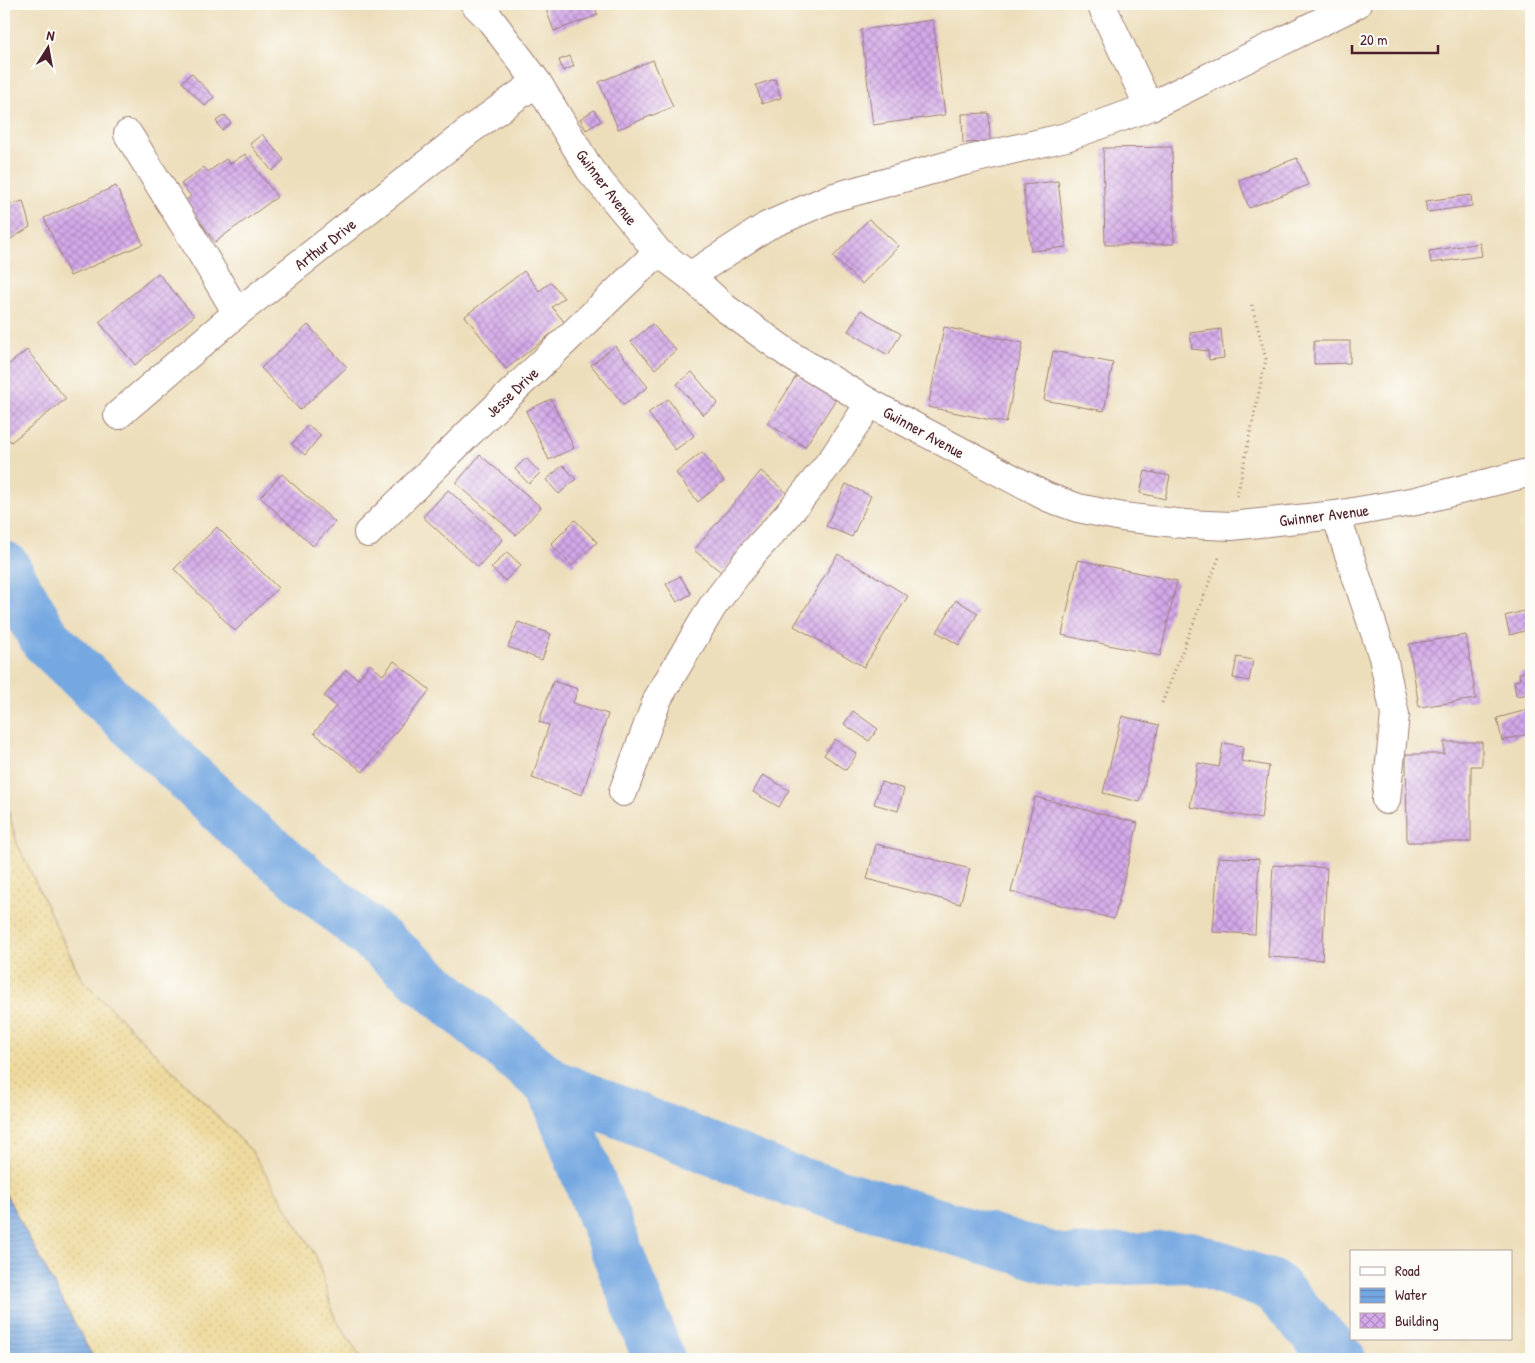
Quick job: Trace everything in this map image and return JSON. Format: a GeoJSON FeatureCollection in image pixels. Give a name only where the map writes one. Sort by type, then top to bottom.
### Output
{"type":"FeatureCollection","features":[{"type":"Feature","properties":{"kind":"street","name":"Gwinner Avenue"},"geometry":{"type":"LineString","coordinates":[[475,4],[490,19],[537,82],[590,170],[658,252],[690,276],[725,308],[793,357],[870,403],[1047,497],[1078,508],[1122,517],[1186,524],[1231,526],[1336,516],[1416,501],[1531,472]]}},
{"type":"Feature","properties":{"kind":"street"},"geometry":{"type":"LineString","coordinates":[[1101,4],[1149,107]]}},
{"type":"Feature","properties":{"kind":"street"},"geometry":{"type":"LineString","coordinates":[[690,276],[767,226],[832,198],[964,161],[1066,137],[1149,107],[1357,4]]}},
{"type":"Feature","properties":{"kind":"street","name":"Arthur Drive"},"geometry":{"type":"LineString","coordinates":[[118,415],[237,314],[470,130],[537,82]]}},
{"type":"Feature","properties":{"kind":"street"},"geometry":{"type":"LineString","coordinates":[[128,134],[237,314]]}},
{"type":"Feature","properties":{"kind":"street","name":"Jesse Drive"},"geometry":{"type":"LineString","coordinates":[[368,533],[468,434],[658,252]]}},
{"type":"Feature","properties":{"kind":"street"},"geometry":{"type":"LineString","coordinates":[[623,792],[658,698],[712,607],[753,553],[786,517],[834,457],[870,403]]}},
{"type":"Feature","properties":{"kind":"street"},"geometry":{"type":"LineString","coordinates":[[1336,516],[1383,657],[1395,715],[1386,800]]}},
{"type":"Feature","properties":{"kind":"path"},"geometry":{"type":"LineString","coordinates":[[1162,703],[1231,526],[1266,358],[1252,302]]}},
{"type":"Feature","properties":{"kind":"sand"},"geometry":{"type":"Polygon","coordinates":[[[4,794],[17,843],[81,978],[251,1150],[316,1256],[335,1318],[362,1359],[94,1359],[4,1191],[4,794]]]}},
{"type":"Feature","properties":{"kind":"water"},"geometry":{"type":"Polygon","coordinates":[[[4,1191],[94,1359],[4,1359],[4,1191]]]}},
{"type":"Feature","properties":{"kind":"building"},"geometry":{"type":"Polygon","coordinates":[[[544,4],[593,4],[598,15],[554,31],[544,4]]]}},
{"type":"Feature","properties":{"kind":"building"},"geometry":{"type":"Polygon","coordinates":[[[933,20],[945,115],[873,125],[861,30],[933,20]]]}},
{"type":"Feature","properties":{"kind":"building"},"geometry":{"type":"Polygon","coordinates":[[[570,56],[574,66],[563,71],[559,60],[570,56]]]}},
{"type":"Feature","properties":{"kind":"building"},"geometry":{"type":"Polygon","coordinates":[[[653,60],[673,107],[618,129],[599,82],[653,60]]]}},
{"type":"Feature","properties":{"kind":"building"},"geometry":{"type":"Polygon","coordinates":[[[191,73],[214,97],[205,106],[182,82],[191,73]]]}},
{"type":"Feature","properties":{"kind":"building"},"geometry":{"type":"Polygon","coordinates":[[[775,79],[781,98],[762,104],[756,85],[775,79]]]}},
{"type":"Feature","properties":{"kind":"building"},"geometry":{"type":"Polygon","coordinates":[[[594,110],[601,121],[586,130],[580,119],[594,110]]]}},
{"type":"Feature","properties":{"kind":"building"},"geometry":{"type":"Polygon","coordinates":[[[989,113],[990,142],[963,143],[962,114],[989,113]]]}},
{"type":"Feature","properties":{"kind":"building"},"geometry":{"type":"Polygon","coordinates":[[[225,115],[231,123],[222,130],[216,121],[225,115]]]}},
{"type":"Feature","properties":{"kind":"building"},"geometry":{"type":"Polygon","coordinates":[[[262,134],[284,160],[272,171],[250,144],[262,134]]]}},
{"type":"Feature","properties":{"kind":"building"},"geometry":{"type":"Polygon","coordinates":[[[1172,147],[1174,244],[1105,245],[1103,148],[1172,147]]]}},
{"type":"Feature","properties":{"kind":"building"},"geometry":{"type":"Polygon","coordinates":[[[245,154],[277,197],[215,242],[185,201],[191,196],[181,184],[204,167],[208,172],[226,159],[230,164],[245,154]]]}},
{"type":"Feature","properties":{"kind":"building"},"geometry":{"type":"Polygon","coordinates":[[[1297,158],[1308,185],[1249,208],[1239,180],[1297,158]]]}},
{"type":"Feature","properties":{"kind":"building"},"geometry":{"type":"Polygon","coordinates":[[[1058,181],[1066,247],[1031,251],[1023,185],[1058,181]]]}},
{"type":"Feature","properties":{"kind":"building"},"geometry":{"type":"Polygon","coordinates":[[[116,186],[143,244],[70,276],[44,218],[116,186]]]}},
{"type":"Feature","properties":{"kind":"building"},"geometry":{"type":"Polygon","coordinates":[[[1471,195],[1472,206],[1427,212],[1425,201],[1471,195]]]}},
{"type":"Feature","properties":{"kind":"building"},"geometry":{"type":"Polygon","coordinates":[[[23,201],[30,227],[6,242],[4,234],[4,206],[23,201]]]}},
{"type":"Feature","properties":{"kind":"building"},"geometry":{"type":"Polygon","coordinates":[[[869,219],[899,246],[862,284],[833,257],[869,219]]]}},
{"type":"Feature","properties":{"kind":"building"},"geometry":{"type":"Polygon","coordinates":[[[1480,243],[1482,256],[1431,263],[1429,251],[1480,243]]]}},
{"type":"Feature","properties":{"kind":"building"},"geometry":{"type":"Polygon","coordinates":[[[524,271],[539,291],[551,282],[564,298],[552,307],[565,323],[506,369],[465,316],[524,271]]]}},
{"type":"Feature","properties":{"kind":"building"},"geometry":{"type":"Polygon","coordinates":[[[158,273],[194,316],[135,365],[99,322],[158,273]]]}},
{"type":"Feature","properties":{"kind":"building"},"geometry":{"type":"Polygon","coordinates":[[[861,310],[901,334],[888,355],[848,331],[861,310]]]}},
{"type":"Feature","properties":{"kind":"building"},"geometry":{"type":"Polygon","coordinates":[[[652,324],[676,350],[655,369],[631,342],[652,324]]]}},
{"type":"Feature","properties":{"kind":"building"},"geometry":{"type":"Polygon","coordinates":[[[308,325],[347,367],[300,410],[261,368],[308,325]]]}},
{"type":"Feature","properties":{"kind":"building"},"geometry":{"type":"Polygon","coordinates":[[[944,327],[1023,343],[1006,423],[928,407],[944,327]]]}},
{"type":"Feature","properties":{"kind":"building"},"geometry":{"type":"Polygon","coordinates":[[[1221,329],[1224,358],[1209,360],[1208,351],[1192,349],[1190,333],[1221,329]]]}},
{"type":"Feature","properties":{"kind":"building"},"geometry":{"type":"Polygon","coordinates":[[[1314,341],[1350,341],[1350,363],[1314,364],[1314,341]]]}},
{"type":"Feature","properties":{"kind":"building"},"geometry":{"type":"Polygon","coordinates":[[[615,346],[648,387],[624,405],[591,365],[615,346]]]}},
{"type":"Feature","properties":{"kind":"building"},"geometry":{"type":"Polygon","coordinates":[[[27,350],[66,399],[11,442],[4,433],[4,368],[27,350]]]}},
{"type":"Feature","properties":{"kind":"building"},"geometry":{"type":"Polygon","coordinates":[[[1053,351],[1113,363],[1104,411],[1044,400],[1053,351]]]}},
{"type":"Feature","properties":{"kind":"building"},"geometry":{"type":"Polygon","coordinates":[[[692,372],[718,403],[703,415],[677,384],[692,372]]]}},
{"type":"Feature","properties":{"kind":"building"},"geometry":{"type":"Polygon","coordinates":[[[797,375],[836,399],[805,447],[767,423],[797,375]]]}},
{"type":"Feature","properties":{"kind":"building"},"geometry":{"type":"Polygon","coordinates":[[[551,399],[574,448],[549,460],[526,411],[551,399]]]}},
{"type":"Feature","properties":{"kind":"building"},"geometry":{"type":"Polygon","coordinates":[[[668,399],[694,436],[675,450],[648,413],[668,399]]]}},
{"type":"Feature","properties":{"kind":"building"},"geometry":{"type":"Polygon","coordinates":[[[308,425],[321,435],[305,455],[292,444],[308,425]]]}},
{"type":"Feature","properties":{"kind":"building"},"geometry":{"type":"Polygon","coordinates":[[[702,452],[724,481],[698,502],[676,473],[702,452]]]}},
{"type":"Feature","properties":{"kind":"building"},"geometry":{"type":"Polygon","coordinates":[[[480,455],[541,507],[516,535],[456,483],[480,455]]]}},
{"type":"Feature","properties":{"kind":"building"},"geometry":{"type":"Polygon","coordinates":[[[526,458],[540,473],[529,484],[515,469],[526,458]]]}},
{"type":"Feature","properties":{"kind":"building"},"geometry":{"type":"Polygon","coordinates":[[[563,465],[576,479],[559,494],[546,480],[563,465]]]}},
{"type":"Feature","properties":{"kind":"building"},"geometry":{"type":"Polygon","coordinates":[[[761,471],[787,493],[721,572],[694,550],[761,471]]]}},
{"type":"Feature","properties":{"kind":"building"},"geometry":{"type":"Polygon","coordinates":[[[1145,471],[1170,476],[1165,499],[1140,493],[1145,471]]]}},
{"type":"Feature","properties":{"kind":"building"},"geometry":{"type":"Polygon","coordinates":[[[282,474],[335,522],[313,546],[260,497],[282,474]]]}},
{"type":"Feature","properties":{"kind":"building"},"geometry":{"type":"Polygon","coordinates":[[[846,484],[871,496],[852,537],[826,526],[846,484]]]}},
{"type":"Feature","properties":{"kind":"building"},"geometry":{"type":"Polygon","coordinates":[[[448,490],[503,539],[478,567],[423,517],[448,490]]]}},
{"type":"Feature","properties":{"kind":"building"},"geometry":{"type":"Polygon","coordinates":[[[575,520],[597,542],[572,566],[551,544],[575,520]]]}},
{"type":"Feature","properties":{"kind":"building"},"geometry":{"type":"Polygon","coordinates":[[[217,527],[278,588],[235,631],[174,569],[217,527]]]}},
{"type":"Feature","properties":{"kind":"building"},"geometry":{"type":"Polygon","coordinates":[[[507,552],[521,565],[505,581],[491,568],[507,552]]]}},
{"type":"Feature","properties":{"kind":"building"},"geometry":{"type":"Polygon","coordinates":[[[838,554],[908,596],[864,667],[794,626],[838,554]]]}},
{"type":"Feature","properties":{"kind":"building"},"geometry":{"type":"Polygon","coordinates":[[[1078,560],[1177,581],[1160,656],[1062,635],[1078,560]]]}},
{"type":"Feature","properties":{"kind":"building"},"geometry":{"type":"Polygon","coordinates":[[[680,576],[691,594],[677,602],[666,584],[680,576]]]}},
{"type":"Feature","properties":{"kind":"building"},"geometry":{"type":"Polygon","coordinates":[[[956,600],[978,613],[959,645],[937,632],[956,600]]]}},
{"type":"Feature","properties":{"kind":"building"},"geometry":{"type":"Polygon","coordinates":[[[1531,609],[1531,629],[1510,635],[1505,616],[1531,609]]]}},
{"type":"Feature","properties":{"kind":"building"},"geometry":{"type":"Polygon","coordinates":[[[518,622],[551,634],[542,660],[508,647],[518,622]]]}},
{"type":"Feature","properties":{"kind":"building"},"geometry":{"type":"Polygon","coordinates":[[[1466,635],[1476,699],[1419,707],[1409,644],[1466,635]]]}},
{"type":"Feature","properties":{"kind":"building"},"geometry":{"type":"Polygon","coordinates":[[[1237,657],[1253,660],[1249,681],[1233,678],[1237,657]]]}},
{"type":"Feature","properties":{"kind":"building"},"geometry":{"type":"Polygon","coordinates":[[[394,661],[430,690],[363,772],[314,733],[336,706],[324,696],[346,670],[358,679],[370,664],[383,675],[394,661]]]}},
{"type":"Feature","properties":{"kind":"building"},"geometry":{"type":"Polygon","coordinates":[[[1531,671],[1531,694],[1516,696],[1514,681],[1520,680],[1519,673],[1531,671]]]}},
{"type":"Feature","properties":{"kind":"building"},"geometry":{"type":"Polygon","coordinates":[[[553,681],[578,689],[573,703],[608,714],[582,795],[532,778],[549,725],[539,722],[553,681]]]}},
{"type":"Feature","properties":{"kind":"building"},"geometry":{"type":"Polygon","coordinates":[[[1531,709],[1531,733],[1502,741],[1497,718],[1531,709]]]}},
{"type":"Feature","properties":{"kind":"building"},"geometry":{"type":"Polygon","coordinates":[[[853,711],[878,729],[869,741],[844,724],[853,711]]]}},
{"type":"Feature","properties":{"kind":"building"},"geometry":{"type":"Polygon","coordinates":[[[1122,716],[1159,725],[1140,802],[1103,793],[1122,716]]]}},
{"type":"Feature","properties":{"kind":"building"},"geometry":{"type":"Polygon","coordinates":[[[835,739],[857,754],[846,770],[824,755],[835,739]]]}},
{"type":"Feature","properties":{"kind":"building"},"geometry":{"type":"Polygon","coordinates":[[[1444,742],[1482,742],[1482,766],[1471,766],[1471,842],[1407,842],[1406,754],[1444,754],[1444,742]]]}},
{"type":"Feature","properties":{"kind":"building"},"geometry":{"type":"Polygon","coordinates":[[[1223,743],[1243,746],[1241,761],[1269,766],[1261,819],[1190,807],[1198,763],[1219,767],[1223,743]]]}},
{"type":"Feature","properties":{"kind":"building"},"geometry":{"type":"Polygon","coordinates":[[[763,775],[789,790],[779,807],[753,792],[763,775]]]}},
{"type":"Feature","properties":{"kind":"building"},"geometry":{"type":"Polygon","coordinates":[[[881,782],[904,789],[898,811],[874,804],[881,782]]]}},
{"type":"Feature","properties":{"kind":"building"},"geometry":{"type":"Polygon","coordinates":[[[1035,797],[1138,823],[1114,919],[1011,892],[1035,797]]]}},
{"type":"Feature","properties":{"kind":"building"},"geometry":{"type":"Polygon","coordinates":[[[876,844],[970,869],[960,904],[867,879],[876,844]]]}},
{"type":"Feature","properties":{"kind":"building"},"geometry":{"type":"Polygon","coordinates":[[[1218,857],[1259,859],[1255,934],[1213,932],[1218,857]]]}},
{"type":"Feature","properties":{"kind":"building"},"geometry":{"type":"Polygon","coordinates":[[[1273,865],[1327,868],[1322,960],[1268,957],[1273,865]]]}},
{"type":"Feature","properties":{"kind":"waterway"},"geometry":{"type":"LineString","coordinates":[[4,567],[46,640],[240,826],[552,1085],[786,1179],[1062,1261],[1190,1257],[1273,1286],[1340,1359]]}},
{"type":"Feature","properties":{"kind":"waterway"},"geometry":{"type":"LineString","coordinates":[[552,1085],[659,1359]]}}]}
